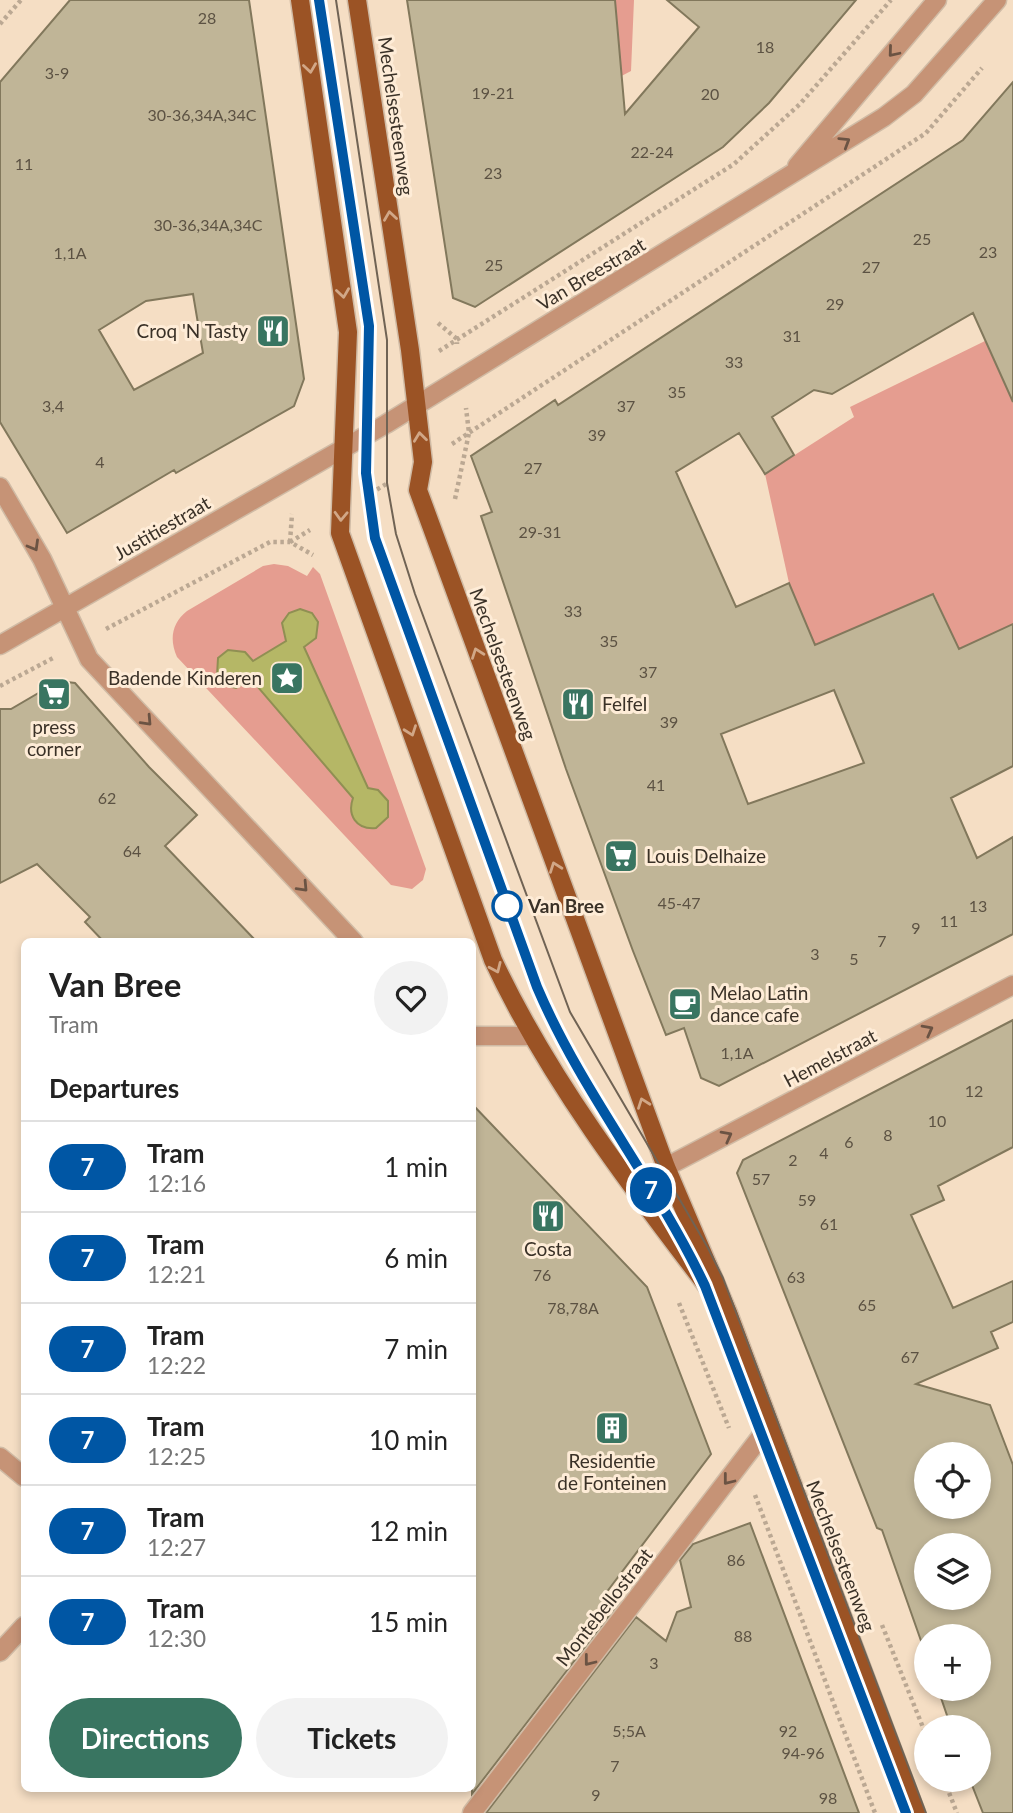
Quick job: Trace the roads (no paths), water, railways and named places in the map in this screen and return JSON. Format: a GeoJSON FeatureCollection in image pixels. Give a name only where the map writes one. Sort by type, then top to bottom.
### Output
{"type":"FeatureCollection","features":[{"type":"Feature","properties":{"kind":"main road","name":"Mechelsesteenweg"},"geometry":{"type":"LineString","coordinates":[[300,0],[348,332],[340,533],[488,947],[532,1036],[634,1188],[728,1314]]}},
{"type":"Feature","properties":{"kind":"main road","name":"Mechelsesteenweg"},"geometry":{"type":"LineString","coordinates":[[357,0],[423,461],[418,490],[666,1167],[728,1314],[916,1813]]}},
{"type":"Feature","properties":{"kind":"street","name":"Van Breestraat"},"geometry":{"type":"LineString","coordinates":[[787,178],[937,0]]}},
{"type":"Feature","properties":{"kind":"street","name":"Van Breestraat"},"geometry":{"type":"LineString","coordinates":[[344,447],[900,107],[997,0]]}},
{"type":"Feature","properties":{"kind":"street","name":"Justitiestraat"},"geometry":{"type":"LineString","coordinates":[[0,645],[344,447]]}},
{"type":"Feature","properties":{"kind":"street"},"geometry":{"type":"LineString","coordinates":[[0,487],[41,559],[89,659],[350,938]]}},
{"type":"Feature","properties":{"kind":"street","name":"Hemelstraat"},"geometry":{"type":"LineString","coordinates":[[634,1188],[666,1167],[1013,985]]}},
{"type":"Feature","properties":{"kind":"street"},"geometry":{"type":"LineString","coordinates":[[476,1036],[532,1036]]}},
{"type":"Feature","properties":{"kind":"street","name":"Montebellostraat"},"geometry":{"type":"LineString","coordinates":[[472,1813],[769,1426]]}},
{"type":"Feature","properties":{"kind":"street"},"geometry":{"type":"LineString","coordinates":[[0,1457],[21,1474]]}},
{"type":"Feature","properties":{"kind":"street"},"geometry":{"type":"LineString","coordinates":[[0,1652],[21,1629]]}},
{"type":"Feature","properties":{"kind":"tram line"},"geometry":{"type":"LineString","coordinates":[[319,0],[369,326],[366,473],[375,538],[537,987],[575,1064],[664,1211],[705,1286],[906,1813]]}},
{"type":"Feature","properties":{"kind":"tram line","name":"7"},"geometry":{"type":"LineString","coordinates":[[319,0],[369,326],[366,473],[375,538],[537,987],[566,1049],[670,1220],[722,1323],[906,1813]]}},
{"type":"Feature","properties":{"kind":"tram line"},"geometry":{"type":"LineString","coordinates":[[336,0],[387,340],[387,483],[396,534],[415,594],[570,1012],[723,1278],[926,1813]]}},
{"type":"Feature","properties":{"kind":"place","name":"Croq 'N Tasty"},"geometry":{"type":"Point","coordinates":[273,331]}},
{"type":"Feature","properties":{"kind":"place","name":"Badende Kinderen"},"geometry":{"type":"Point","coordinates":[287,678]}},
{"type":"Feature","properties":{"kind":"place","name":"press corner"},"geometry":{"type":"Point","coordinates":[54,694]}},
{"type":"Feature","properties":{"kind":"place","name":"Felfel"},"geometry":{"type":"Point","coordinates":[578,704]}},
{"type":"Feature","properties":{"kind":"place","name":"Louis Delhaize"},"geometry":{"type":"Point","coordinates":[621,856]}},
{"type":"Feature","properties":{"kind":"place","name":"Van Bree"},"geometry":{"type":"Point","coordinates":[507,906]}},
{"type":"Feature","properties":{"kind":"place","name":"Melao Latin dance cafe"},"geometry":{"type":"Point","coordinates":[685,1004]}},
{"type":"Feature","properties":{"kind":"place","name":"Costa"},"geometry":{"type":"Point","coordinates":[548,1216]}},
{"type":"Feature","properties":{"kind":"place","name":"Residentie de Fonteinen"},"geometry":{"type":"Point","coordinates":[612,1428]}}]}
